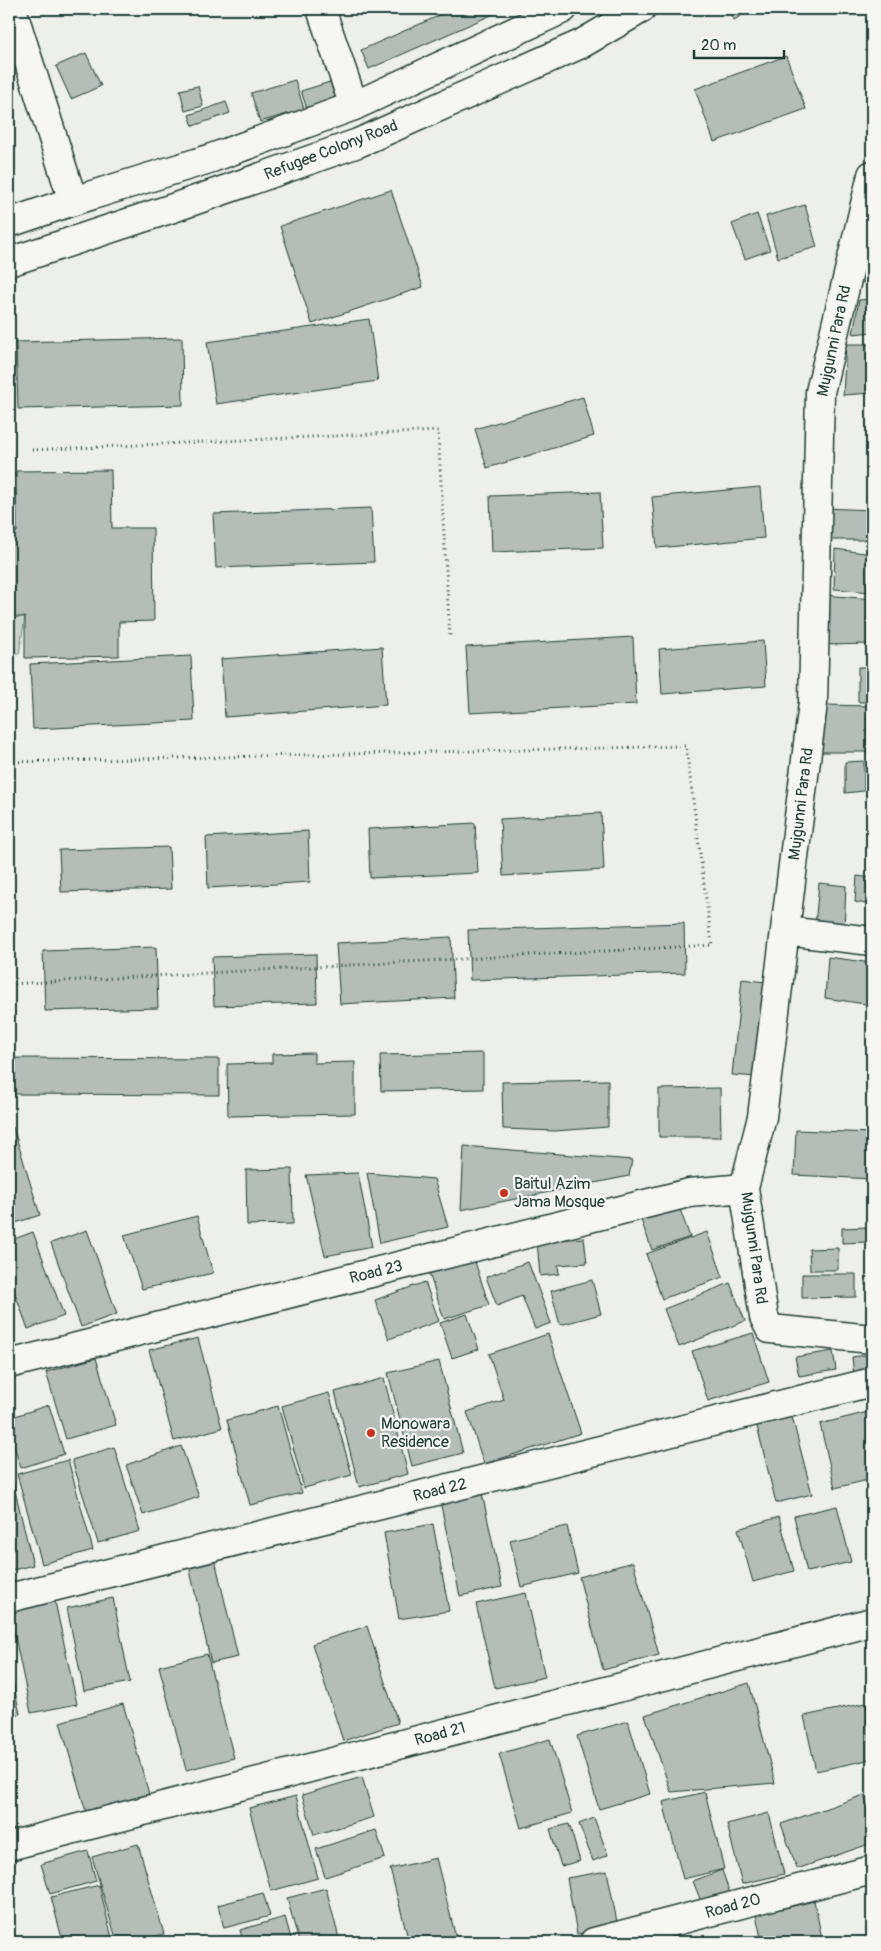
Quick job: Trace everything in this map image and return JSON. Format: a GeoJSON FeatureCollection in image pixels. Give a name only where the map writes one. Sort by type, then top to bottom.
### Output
{"type":"FeatureCollection","features":[{"type":"Feature","properties":{"kind":"street"},"geometry":{"type":"LineString","coordinates":[[12,9],[73,201]]}},
{"type":"Feature","properties":{"kind":"street"},"geometry":{"type":"LineString","coordinates":[[321,9],[354,106]]}},
{"type":"Feature","properties":{"kind":"street","name":"Refugee Colony Road"},"geometry":{"type":"LineString","coordinates":[[9,223],[209,159],[354,106],[563,9]]}},
{"type":"Feature","properties":{"kind":"street","name":"Refugee Colony Road"},"geometry":{"type":"LineString","coordinates":[[9,262],[173,208],[358,143],[582,44],[641,9]]}},
{"type":"Feature","properties":{"kind":"street","name":"Mujgunni Para Rd"},"geometry":{"type":"LineString","coordinates":[[872,175],[820,392],[813,703],[762,1117],[744,1188],[764,1316],[770,1328],[872,1339]]}},
{"type":"Feature","properties":{"kind":"street"},"geometry":{"type":"LineString","coordinates":[[785,931],[872,941]]}},
{"type":"Feature","properties":{"kind":"street","name":"Road 23"},"geometry":{"type":"LineString","coordinates":[[9,1364],[689,1193],[744,1188]]}},
{"type":"Feature","properties":{"kind":"street","name":"Road 22"},"geometry":{"type":"LineString","coordinates":[[9,1598],[872,1382]]}},
{"type":"Feature","properties":{"kind":"street","name":"Road 21"},"geometry":{"type":"LineString","coordinates":[[9,1846],[872,1622]]}},
{"type":"Feature","properties":{"kind":"street","name":"Road 20"},"geometry":{"type":"LineString","coordinates":[[594,1942],[872,1870]]}},
{"type":"Feature","properties":{"kind":"path"},"geometry":{"type":"LineString","coordinates":[[32,450],[438,431],[450,638]]}},
{"type":"Feature","properties":{"kind":"path"},"geometry":{"type":"LineString","coordinates":[[9,762],[686,746],[712,945],[9,984]]}},
{"type":"Feature","properties":{"kind":"shaded area"},"geometry":{"type":"Polygon","coordinates":[[[9,425],[25,617],[19,654],[9,654],[9,425]]]}},
{"type":"Feature","properties":{"kind":"building"},"geometry":{"type":"Polygon","coordinates":[[[454,9],[505,9],[369,69],[361,50],[454,9]]]}},
{"type":"Feature","properties":{"kind":"building"},"geometry":{"type":"Polygon","coordinates":[[[727,9],[752,9],[734,20],[727,9]]]}},
{"type":"Feature","properties":{"kind":"building"},"geometry":{"type":"Polygon","coordinates":[[[86,53],[101,86],[71,99],[56,66],[86,53]]]}},
{"type":"Feature","properties":{"kind":"building"},"geometry":{"type":"Polygon","coordinates":[[[786,56],[806,109],[714,142],[695,89],[786,56]]]}},
{"type":"Feature","properties":{"kind":"building"},"geometry":{"type":"Polygon","coordinates":[[[295,80],[304,109],[260,122],[251,93],[295,80]]]}},
{"type":"Feature","properties":{"kind":"building"},"geometry":{"type":"Polygon","coordinates":[[[330,82],[336,99],[307,109],[301,91],[330,82]]]}},
{"type":"Feature","properties":{"kind":"building"},"geometry":{"type":"Polygon","coordinates":[[[198,86],[203,106],[185,111],[180,90],[198,86]]]}},
{"type":"Feature","properties":{"kind":"building"},"geometry":{"type":"Polygon","coordinates":[[[226,102],[230,113],[193,126],[189,115],[226,102]]]}},
{"type":"Feature","properties":{"kind":"building"},"geometry":{"type":"Polygon","coordinates":[[[391,190],[423,287],[312,324],[280,226],[391,190]]]}},
{"type":"Feature","properties":{"kind":"building"},"geometry":{"type":"Polygon","coordinates":[[[805,205],[817,247],[778,258],[766,216],[805,205]]]}},
{"type":"Feature","properties":{"kind":"building"},"geometry":{"type":"Polygon","coordinates":[[[757,214],[770,250],[745,259],[732,224],[757,214]]]}},
{"type":"Feature","properties":{"kind":"building"},"geometry":{"type":"Polygon","coordinates":[[[865,253],[872,253],[872,282],[863,283],[865,253]]]}},
{"type":"Feature","properties":{"kind":"building"},"geometry":{"type":"Polygon","coordinates":[[[872,299],[872,332],[853,334],[859,300],[872,299]]]}},
{"type":"Feature","properties":{"kind":"building"},"geometry":{"type":"Polygon","coordinates":[[[369,319],[378,381],[216,404],[207,342],[369,319]]]}},
{"type":"Feature","properties":{"kind":"building"},"geometry":{"type":"Polygon","coordinates":[[[182,338],[183,405],[18,409],[16,342],[182,338]]]}},
{"type":"Feature","properties":{"kind":"building"},"geometry":{"type":"Polygon","coordinates":[[[846,344],[872,344],[872,393],[843,395],[846,344]]]}},
{"type":"Feature","properties":{"kind":"building"},"geometry":{"type":"Polygon","coordinates":[[[583,397],[594,436],[487,468],[475,429],[583,397]]]}},
{"type":"Feature","properties":{"kind":"building"},"geometry":{"type":"Polygon","coordinates":[[[111,470],[112,528],[153,528],[154,621],[119,622],[119,656],[25,658],[25,617],[9,617],[9,532],[17,532],[16,471],[111,470]]]}},
{"type":"Feature","properties":{"kind":"building"},"geometry":{"type":"Polygon","coordinates":[[[760,487],[764,538],[657,548],[652,497],[760,487]]]}},
{"type":"Feature","properties":{"kind":"building"},"geometry":{"type":"Polygon","coordinates":[[[600,492],[603,548],[492,552],[490,496],[600,492]]]}},
{"type":"Feature","properties":{"kind":"building"},"geometry":{"type":"Polygon","coordinates":[[[371,508],[374,562],[216,568],[213,514],[371,508]]]}},
{"type":"Feature","properties":{"kind":"building"},"geometry":{"type":"Polygon","coordinates":[[[823,508],[872,510],[872,540],[824,540],[823,508]]]}},
{"type":"Feature","properties":{"kind":"building"},"geometry":{"type":"Polygon","coordinates":[[[835,549],[872,554],[872,592],[834,589],[835,549]]]}},
{"type":"Feature","properties":{"kind":"building"},"geometry":{"type":"Polygon","coordinates":[[[824,595],[872,599],[872,644],[822,645],[824,595]]]}},
{"type":"Feature","properties":{"kind":"building"},"geometry":{"type":"Polygon","coordinates":[[[633,637],[636,704],[470,713],[466,647],[633,637]]]}},
{"type":"Feature","properties":{"kind":"building"},"geometry":{"type":"Polygon","coordinates":[[[763,641],[766,686],[662,694],[659,649],[763,641]]]}},
{"type":"Feature","properties":{"kind":"building"},"geometry":{"type":"Polygon","coordinates":[[[382,647],[386,705],[225,717],[221,659],[382,647]]]}},
{"type":"Feature","properties":{"kind":"building"},"geometry":{"type":"Polygon","coordinates":[[[191,656],[194,721],[33,729],[30,664],[191,656]]]}},
{"type":"Feature","properties":{"kind":"building"},"geometry":{"type":"Polygon","coordinates":[[[858,667],[872,667],[872,702],[858,702],[858,667]]]}},
{"type":"Feature","properties":{"kind":"building"},"geometry":{"type":"Polygon","coordinates":[[[824,705],[872,706],[872,752],[820,752],[824,705]]]}},
{"type":"Feature","properties":{"kind":"building"},"geometry":{"type":"Polygon","coordinates":[[[864,761],[864,791],[845,793],[845,762],[864,761]]]}},
{"type":"Feature","properties":{"kind":"building"},"geometry":{"type":"Polygon","coordinates":[[[601,813],[604,870],[503,876],[500,819],[601,813]]]}},
{"type":"Feature","properties":{"kind":"building"},"geometry":{"type":"Polygon","coordinates":[[[475,823],[478,873],[370,878],[368,829],[475,823]]]}},
{"type":"Feature","properties":{"kind":"building"},"geometry":{"type":"Polygon","coordinates":[[[308,831],[310,882],[208,888],[206,837],[308,831]]]}},
{"type":"Feature","properties":{"kind":"building"},"geometry":{"type":"Polygon","coordinates":[[[169,847],[171,889],[61,892],[59,850],[169,847]]]}},
{"type":"Feature","properties":{"kind":"building"},"geometry":{"type":"Polygon","coordinates":[[[857,876],[872,878],[872,905],[855,902],[857,876]]]}},
{"type":"Feature","properties":{"kind":"building"},"geometry":{"type":"Polygon","coordinates":[[[819,883],[846,886],[844,930],[815,926],[819,883]]]}},
{"type":"Feature","properties":{"kind":"building"},"geometry":{"type":"Polygon","coordinates":[[[684,923],[685,973],[470,980],[468,930],[684,923]]]}},
{"type":"Feature","properties":{"kind":"building"},"geometry":{"type":"Polygon","coordinates":[[[451,937],[454,998],[340,1004],[336,943],[451,937]]]}},
{"type":"Feature","properties":{"kind":"building"},"geometry":{"type":"Polygon","coordinates":[[[156,947],[158,1008],[45,1011],[43,951],[156,947]]]}},
{"type":"Feature","properties":{"kind":"building"},"geometry":{"type":"Polygon","coordinates":[[[316,954],[317,1003],[214,1006],[212,957],[316,954]]]}},
{"type":"Feature","properties":{"kind":"building"},"geometry":{"type":"Polygon","coordinates":[[[828,957],[872,963],[872,1005],[825,998],[828,957]]]}},
{"type":"Feature","properties":{"kind":"building"},"geometry":{"type":"Polygon","coordinates":[[[742,979],[765,982],[756,1077],[732,1075],[742,979]]]}},
{"type":"Feature","properties":{"kind":"building"},"geometry":{"type":"Polygon","coordinates":[[[314,1053],[314,1063],[355,1062],[355,1114],[228,1116],[227,1064],[272,1063],[272,1054],[314,1053]]]}},
{"type":"Feature","properties":{"kind":"building"},"geometry":{"type":"Polygon","coordinates":[[[483,1053],[483,1089],[381,1091],[380,1055],[483,1053]]]}},
{"type":"Feature","properties":{"kind":"building"},"geometry":{"type":"Polygon","coordinates":[[[9,1058],[219,1059],[219,1095],[9,1094],[9,1058]]]}},
{"type":"Feature","properties":{"kind":"building"},"geometry":{"type":"Polygon","coordinates":[[[608,1080],[608,1127],[555,1131],[503,1129],[502,1082],[608,1080]]]}},
{"type":"Feature","properties":{"kind":"building"},"geometry":{"type":"Polygon","coordinates":[[[720,1088],[721,1137],[659,1137],[659,1089],[720,1088]]]}},
{"type":"Feature","properties":{"kind":"building"},"geometry":{"type":"Polygon","coordinates":[[[13,1127],[40,1215],[9,1225],[9,1128],[13,1127]]]}},
{"type":"Feature","properties":{"kind":"building"},"geometry":{"type":"Polygon","coordinates":[[[796,1130],[872,1133],[872,1179],[794,1175],[796,1130]]]}},
{"type":"Feature","properties":{"kind":"building","name":"Baitul Azim Jama Mosque"},"geometry":{"type":"Polygon","coordinates":[[[464,1146],[632,1160],[629,1176],[461,1210],[464,1146]]]}},
{"type":"Feature","properties":{"kind":"building"},"geometry":{"type":"Polygon","coordinates":[[[292,1169],[293,1224],[247,1225],[246,1170],[292,1169]]]}},
{"type":"Feature","properties":{"kind":"building"},"geometry":{"type":"Polygon","coordinates":[[[358,1173],[372,1247],[325,1256],[306,1175],[358,1173]]]}},
{"type":"Feature","properties":{"kind":"building"},"geometry":{"type":"Polygon","coordinates":[[[367,1173],[434,1179],[448,1227],[380,1243],[367,1173]]]}},
{"type":"Feature","properties":{"kind":"building"},"geometry":{"type":"Polygon","coordinates":[[[679,1207],[690,1237],[652,1250],[641,1220],[679,1207]]]}},
{"type":"Feature","properties":{"kind":"building"},"geometry":{"type":"Polygon","coordinates":[[[197,1216],[213,1273],[142,1289],[124,1235],[197,1216]]]}},
{"type":"Feature","properties":{"kind":"building"},"geometry":{"type":"Polygon","coordinates":[[[868,1227],[868,1242],[842,1243],[842,1228],[868,1227]]]}},
{"type":"Feature","properties":{"kind":"building"},"geometry":{"type":"Polygon","coordinates":[[[87,1230],[117,1314],[81,1327],[51,1243],[87,1230]]]}},
{"type":"Feature","properties":{"kind":"building"},"geometry":{"type":"Polygon","coordinates":[[[33,1232],[64,1316],[28,1329],[9,1277],[9,1241],[33,1232]]]}},
{"type":"Feature","properties":{"kind":"building"},"geometry":{"type":"Polygon","coordinates":[[[707,1232],[723,1277],[662,1299],[646,1254],[707,1232]]]}},
{"type":"Feature","properties":{"kind":"building"},"geometry":{"type":"Polygon","coordinates":[[[584,1238],[587,1263],[558,1265],[559,1274],[540,1276],[537,1241],[584,1238]]]}},
{"type":"Feature","properties":{"kind":"building"},"geometry":{"type":"Polygon","coordinates":[[[838,1248],[838,1270],[810,1270],[809,1249],[838,1248]]]}},
{"type":"Feature","properties":{"kind":"building"},"geometry":{"type":"Polygon","coordinates":[[[473,1256],[489,1305],[444,1319],[428,1270],[473,1256]]]}},
{"type":"Feature","properties":{"kind":"building"},"geometry":{"type":"Polygon","coordinates":[[[528,1262],[551,1323],[535,1329],[522,1296],[497,1306],[486,1277],[528,1262]]]}},
{"type":"Feature","properties":{"kind":"building"},"geometry":{"type":"Polygon","coordinates":[[[802,1274],[856,1274],[856,1297],[802,1298],[802,1274]]]}},
{"type":"Feature","properties":{"kind":"building"},"geometry":{"type":"Polygon","coordinates":[[[592,1280],[601,1314],[560,1325],[551,1291],[592,1280]]]}},
{"type":"Feature","properties":{"kind":"building"},"geometry":{"type":"Polygon","coordinates":[[[425,1282],[439,1321],[389,1339],[375,1300],[425,1282]]]}},
{"type":"Feature","properties":{"kind":"building"},"geometry":{"type":"Polygon","coordinates":[[[730,1283],[745,1321],[679,1347],[664,1309],[730,1283]]]}},
{"type":"Feature","properties":{"kind":"building"},"geometry":{"type":"Polygon","coordinates":[[[9,1303],[14,1321],[9,1322],[9,1303]]]}},
{"type":"Feature","properties":{"kind":"building"},"geometry":{"type":"Polygon","coordinates":[[[467,1314],[479,1349],[452,1358],[440,1323],[467,1314]]]}},
{"type":"Feature","properties":{"kind":"building"},"geometry":{"type":"Polygon","coordinates":[[[753,1333],[769,1382],[708,1401],[692,1351],[753,1333]]]}},
{"type":"Feature","properties":{"kind":"building"},"geometry":{"type":"Polygon","coordinates":[[[548,1334],[581,1433],[484,1464],[467,1412],[504,1400],[489,1354],[548,1334]]]}},
{"type":"Feature","properties":{"kind":"building"},"geometry":{"type":"Polygon","coordinates":[[[198,1338],[222,1428],[174,1441],[149,1350],[198,1338]]]}},
{"type":"Feature","properties":{"kind":"building"},"geometry":{"type":"Polygon","coordinates":[[[833,1351],[836,1370],[799,1376],[795,1357],[833,1351]]]}},
{"type":"Feature","properties":{"kind":"building"},"geometry":{"type":"Polygon","coordinates":[[[872,1354],[872,1373],[854,1376],[852,1357],[872,1354]]]}},
{"type":"Feature","properties":{"kind":"building"},"geometry":{"type":"Polygon","coordinates":[[[96,1358],[116,1425],[66,1439],[46,1372],[96,1358]]]}},
{"type":"Feature","properties":{"kind":"building"},"geometry":{"type":"Polygon","coordinates":[[[439,1361],[463,1453],[412,1466],[388,1373],[439,1361]]]}},
{"type":"Feature","properties":{"kind":"building","name":"Monowara Residence"},"geometry":{"type":"Polygon","coordinates":[[[384,1378],[408,1474],[359,1487],[335,1392],[384,1378]]]}},
{"type":"Feature","properties":{"kind":"building"},"geometry":{"type":"Polygon","coordinates":[[[329,1393],[352,1475],[304,1488],[282,1406],[329,1393]]]}},
{"type":"Feature","properties":{"kind":"building"},"geometry":{"type":"Polygon","coordinates":[[[49,1405],[64,1454],[21,1468],[9,1431],[9,1418],[49,1405]]]}},
{"type":"Feature","properties":{"kind":"building"},"geometry":{"type":"Polygon","coordinates":[[[278,1406],[302,1493],[250,1505],[227,1420],[278,1406]]]}},
{"type":"Feature","properties":{"kind":"building"},"geometry":{"type":"Polygon","coordinates":[[[872,1411],[872,1479],[835,1488],[820,1424],[872,1411]]]}},
{"type":"Feature","properties":{"kind":"building"},"geometry":{"type":"Polygon","coordinates":[[[791,1413],[812,1494],[776,1503],[756,1422],[791,1413]]]}},
{"type":"Feature","properties":{"kind":"building"},"geometry":{"type":"Polygon","coordinates":[[[181,1446],[199,1497],[143,1515],[126,1465],[181,1446]]]}},
{"type":"Feature","properties":{"kind":"building"},"geometry":{"type":"Polygon","coordinates":[[[114,1447],[140,1531],[98,1543],[72,1460],[114,1447]]]}},
{"type":"Feature","properties":{"kind":"building"},"geometry":{"type":"Polygon","coordinates":[[[68,1460],[93,1550],[42,1564],[17,1474],[68,1460]]]}},
{"type":"Feature","properties":{"kind":"building"},"geometry":{"type":"Polygon","coordinates":[[[11,1474],[33,1565],[9,1571],[9,1475],[11,1474]]]}},
{"type":"Feature","properties":{"kind":"building"},"geometry":{"type":"Polygon","coordinates":[[[482,1493],[502,1587],[460,1596],[440,1501],[482,1493]]]}},
{"type":"Feature","properties":{"kind":"building"},"geometry":{"type":"Polygon","coordinates":[[[837,1506],[851,1562],[807,1572],[794,1516],[837,1506]]]}},
{"type":"Feature","properties":{"kind":"building"},"geometry":{"type":"Polygon","coordinates":[[[779,1517],[794,1571],[753,1582],[738,1529],[779,1517]]]}},
{"type":"Feature","properties":{"kind":"building"},"geometry":{"type":"Polygon","coordinates":[[[433,1524],[449,1611],[399,1619],[384,1533],[433,1524]]]}},
{"type":"Feature","properties":{"kind":"building"},"geometry":{"type":"Polygon","coordinates":[[[567,1526],[578,1573],[521,1587],[510,1540],[567,1526]]]}},
{"type":"Feature","properties":{"kind":"building"},"geometry":{"type":"Polygon","coordinates":[[[215,1560],[238,1657],[211,1663],[189,1566],[215,1560]]]}},
{"type":"Feature","properties":{"kind":"building"},"geometry":{"type":"Polygon","coordinates":[[[633,1562],[659,1655],[603,1670],[579,1577],[633,1562]]]}},
{"type":"Feature","properties":{"kind":"building"},"geometry":{"type":"Polygon","coordinates":[[[526,1593],[545,1677],[495,1688],[476,1604],[526,1593]]]}},
{"type":"Feature","properties":{"kind":"building"},"geometry":{"type":"Polygon","coordinates":[[[54,1597],[77,1704],[31,1713],[9,1609],[54,1597]]]}},
{"type":"Feature","properties":{"kind":"building"},"geometry":{"type":"Polygon","coordinates":[[[113,1598],[130,1682],[84,1691],[67,1608],[113,1598]]]}},
{"type":"Feature","properties":{"kind":"building"},"geometry":{"type":"Polygon","coordinates":[[[367,1626],[398,1723],[343,1741],[312,1644],[367,1626]]]}},
{"type":"Feature","properties":{"kind":"building"},"geometry":{"type":"Polygon","coordinates":[[[207,1654],[234,1758],[186,1770],[159,1666],[207,1654]]]}},
{"type":"Feature","properties":{"kind":"building"},"geometry":{"type":"Polygon","coordinates":[[[9,1664],[20,1714],[9,1716],[9,1664]]]}},
{"type":"Feature","properties":{"kind":"building"},"geometry":{"type":"Polygon","coordinates":[[[749,1683],[775,1783],[671,1792],[645,1715],[749,1683]]]}},
{"type":"Feature","properties":{"kind":"building"},"geometry":{"type":"Polygon","coordinates":[[[866,1703],[872,1732],[872,1759],[816,1771],[804,1716],[866,1703]]]}},
{"type":"Feature","properties":{"kind":"building"},"geometry":{"type":"Polygon","coordinates":[[[123,1704],[149,1794],[86,1812],[60,1722],[123,1704]]]}},
{"type":"Feature","properties":{"kind":"building"},"geometry":{"type":"Polygon","coordinates":[[[628,1721],[650,1794],[599,1809],[577,1736],[628,1721]]]}},
{"type":"Feature","properties":{"kind":"building"},"geometry":{"type":"Polygon","coordinates":[[[550,1739],[572,1813],[521,1828],[499,1754],[550,1739]]]}},
{"type":"Feature","properties":{"kind":"building"},"geometry":{"type":"Polygon","coordinates":[[[362,1777],[374,1817],[314,1835],[302,1795],[362,1777]]]}},
{"type":"Feature","properties":{"kind":"building"},"geometry":{"type":"Polygon","coordinates":[[[705,1792],[724,1869],[683,1879],[663,1802],[705,1792]]]}},
{"type":"Feature","properties":{"kind":"building"},"geometry":{"type":"Polygon","coordinates":[[[864,1795],[872,1819],[872,1843],[797,1869],[781,1824],[864,1795]]]}},
{"type":"Feature","properties":{"kind":"building"},"geometry":{"type":"Polygon","coordinates":[[[296,1796],[318,1878],[271,1891],[249,1808],[296,1796]]]}},
{"type":"Feature","properties":{"kind":"building"},"geometry":{"type":"Polygon","coordinates":[[[769,1813],[784,1874],[742,1884],[727,1824],[769,1813]]]}},
{"type":"Feature","properties":{"kind":"building"},"geometry":{"type":"Polygon","coordinates":[[[594,1818],[608,1855],[593,1861],[579,1824],[594,1818]]]}},
{"type":"Feature","properties":{"kind":"building"},"geometry":{"type":"Polygon","coordinates":[[[569,1824],[580,1861],[561,1866],[550,1829],[569,1824]]]}},
{"type":"Feature","properties":{"kind":"building"},"geometry":{"type":"Polygon","coordinates":[[[376,1830],[385,1858],[325,1877],[316,1849],[376,1830]]]}},
{"type":"Feature","properties":{"kind":"building"},"geometry":{"type":"Polygon","coordinates":[[[138,1844],[164,1934],[135,1942],[117,1942],[92,1857],[138,1844]]]}},
{"type":"Feature","properties":{"kind":"building"},"geometry":{"type":"Polygon","coordinates":[[[88,1851],[96,1881],[50,1894],[41,1864],[88,1851]]]}},
{"type":"Feature","properties":{"kind":"building"},"geometry":{"type":"Polygon","coordinates":[[[436,1858],[457,1942],[409,1942],[390,1869],[436,1858]]]}},
{"type":"Feature","properties":{"kind":"building"},"geometry":{"type":"Polygon","coordinates":[[[722,1870],[730,1894],[702,1904],[693,1881],[722,1870]]]}},
{"type":"Feature","properties":{"kind":"building"},"geometry":{"type":"Polygon","coordinates":[[[607,1871],[618,1927],[577,1934],[567,1878],[607,1871]]]}},
{"type":"Feature","properties":{"kind":"building"},"geometry":{"type":"Polygon","coordinates":[[[99,1885],[113,1942],[63,1942],[51,1897],[99,1885]]]}},
{"type":"Feature","properties":{"kind":"building"},"geometry":{"type":"Polygon","coordinates":[[[326,1888],[340,1942],[299,1942],[287,1898],[326,1888]]]}},
{"type":"Feature","properties":{"kind":"building"},"geometry":{"type":"Polygon","coordinates":[[[263,1893],[270,1916],[224,1928],[218,1905],[263,1893]]]}},
{"type":"Feature","properties":{"kind":"building"},"geometry":{"type":"Polygon","coordinates":[[[814,1901],[822,1938],[805,1942],[762,1942],[756,1915],[814,1901]]]}},
{"type":"Feature","properties":{"kind":"building"},"geometry":{"type":"Polygon","coordinates":[[[285,1917],[292,1942],[243,1942],[240,1930],[285,1917]]]}},
{"type":"Feature","properties":{"kind":"place","name":"Baitul Azim Jama Mosque"},"geometry":{"type":"Point","coordinates":[504,1193]}},
{"type":"Feature","properties":{"kind":"place","name":"Monowara Residence"},"geometry":{"type":"Point","coordinates":[371,1433]}}]}
